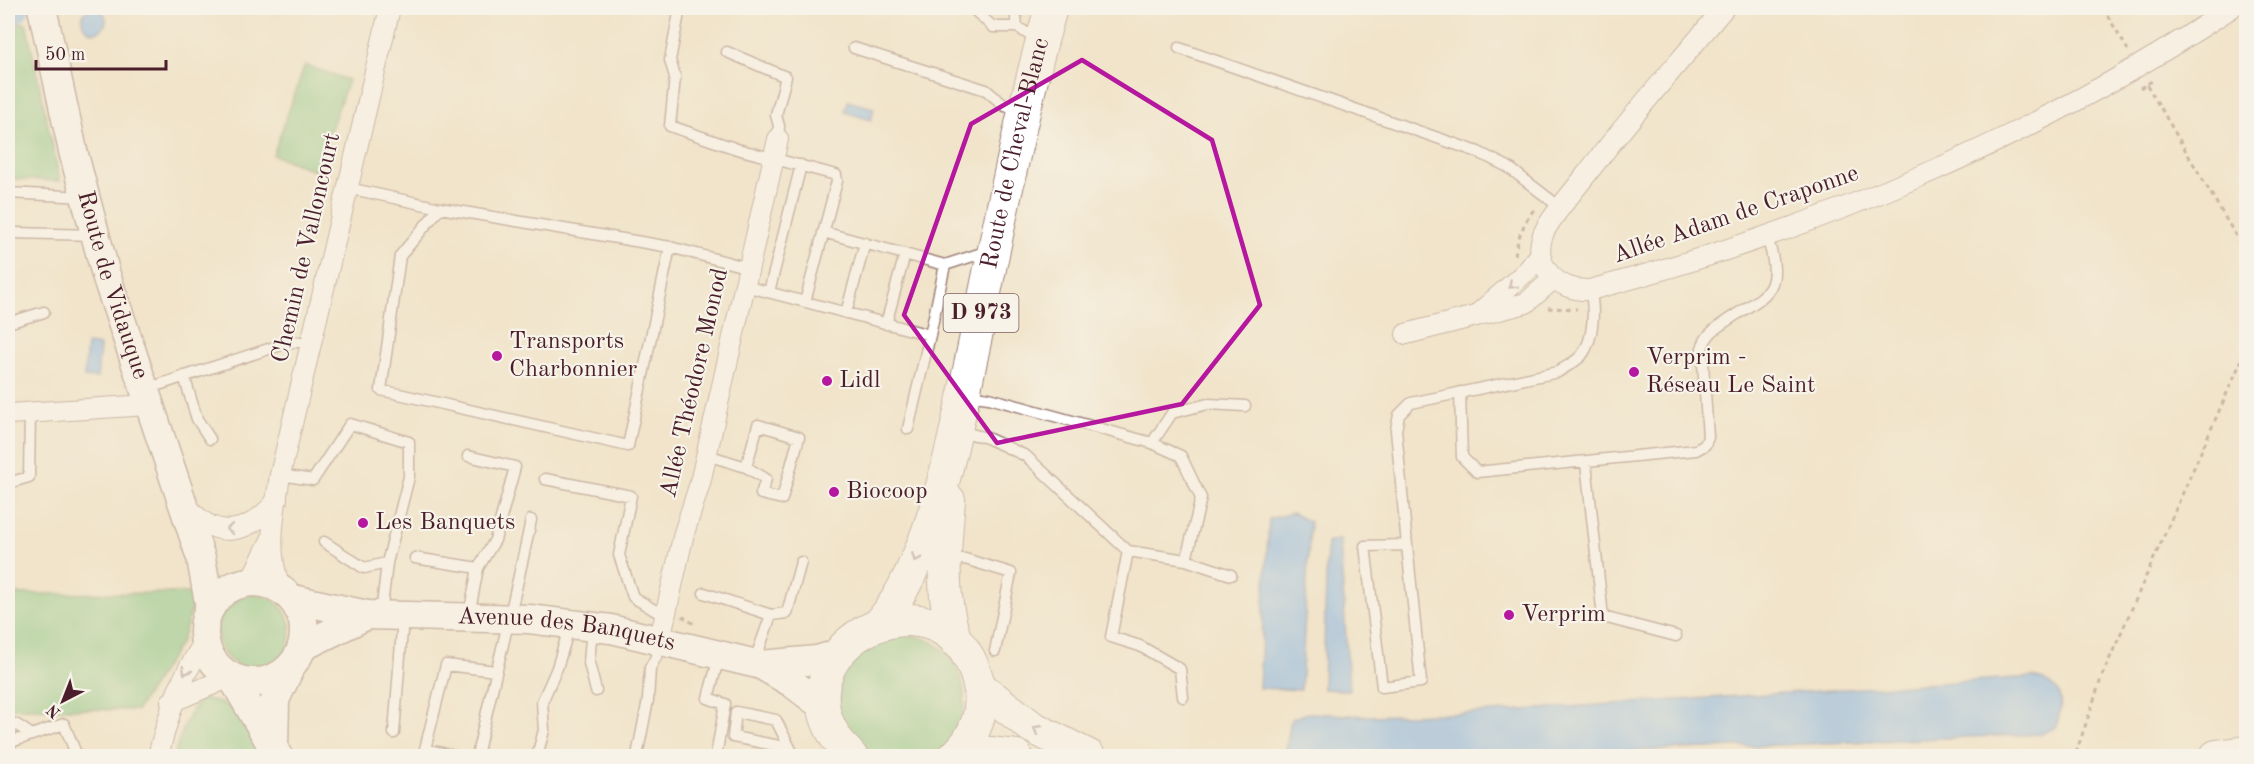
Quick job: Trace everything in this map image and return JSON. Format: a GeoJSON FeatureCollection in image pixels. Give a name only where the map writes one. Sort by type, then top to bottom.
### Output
{"type":"FeatureCollection","features":[{"type":"Feature","properties":{"kind":"main road","name":"Route de Cheval-Blanc"},"geometry":{"type":"LineString","coordinates":[[955,436],[1023,109],[1029,34],[1051,8]]}},
{"type":"Feature","properties":{"kind":"main road","name":"D 973"},"geometry":{"type":"LineString","coordinates":[[955,436],[943,578],[947,617],[956,641]]}},
{"type":"Feature","properties":{"kind":"main road","name":"D 973"},"geometry":{"type":"LineString","coordinates":[[880,623],[894,606],[918,553],[955,436]]}},
{"type":"Feature","properties":{"kind":"main road"},"geometry":{"type":"LineString","coordinates":[[845,753],[833,735],[825,708],[824,689],[829,671],[838,654],[864,630],[880,623],[900,620],[920,622],[939,629],[956,641],[967,654],[980,687],[981,702],[974,731],[956,756]]}},
{"type":"Feature","properties":{"kind":"main road"},"geometry":{"type":"LineString","coordinates":[[980,687],[1032,726],[1089,756]]}},
{"type":"Feature","properties":{"kind":"main road"},"geometry":{"type":"LineString","coordinates":[[2216,756],[2247,752]]}},
{"type":"Feature","properties":{"kind":"main road"},"geometry":{"type":"LineString","coordinates":[[956,756],[990,753],[1016,756]]}},
{"type":"Feature","properties":{"kind":"street","name":"Route de Vidauque"},"geometry":{"type":"LineString","coordinates":[[42,8],[95,235],[146,398],[201,558],[210,608]]}},
{"type":"Feature","properties":{"kind":"street","name":"Chemin de Valloncourt"},"geometry":{"type":"LineString","coordinates":[[242,583],[254,574],[270,540],[280,475],[390,8]]}},
{"type":"Feature","properties":{"kind":"street"},"geometry":{"type":"LineString","coordinates":[[1480,312],[1527,271],[1540,255],[1545,230],[1561,208],[1622,130],[1724,8]]}},
{"type":"Feature","properties":{"kind":"street","name":"Allée Adam de Craponne"},"geometry":{"type":"LineString","coordinates":[[1552,280],[1579,291],[1590,290],[1671,268],[1767,237],[1898,186],[2046,115],[2137,66],[2231,8]]}},
{"type":"Feature","properties":{"kind":"street","name":"Allée Théodore Monod"},"geometry":{"type":"LineString","coordinates":[[662,627],[684,533],[707,455],[778,139]]}},
{"type":"Feature","properties":{"kind":"street"},"geometry":{"type":"LineString","coordinates":[[1406,334],[1480,312],[1526,303],[1552,280],[1540,255]]}},
{"type":"Feature","properties":{"kind":"street"},"geometry":{"type":"LineString","coordinates":[[8,414],[146,398]]}},
{"type":"Feature","properties":{"kind":"street"},"geometry":{"type":"LineString","coordinates":[[180,498],[203,522],[230,531],[249,526],[265,515],[277,500]]}},
{"type":"Feature","properties":{"kind":"street","name":"Chemin de Valloncourt"},"geometry":{"type":"LineString","coordinates":[[270,540],[273,568],[287,594]]}},
{"type":"Feature","properties":{"kind":"street"},"geometry":{"type":"LineString","coordinates":[[201,558],[216,572],[242,583]]}},
{"type":"Feature","properties":{"kind":"street"},"geometry":{"type":"LineString","coordinates":[[264,582],[287,594],[304,621],[304,646],[289,670],[275,700],[276,752],[231,678],[213,662],[204,642],[204,624],[210,608],[227,590],[242,583],[264,582]]}},
{"type":"Feature","properties":{"kind":"street","name":"Avenue des Banquets"},"geometry":{"type":"LineString","coordinates":[[287,594],[384,615],[468,615],[582,626],[662,627],[720,654],[757,665],[792,683],[825,708]]}},
{"type":"Feature","properties":{"kind":"street","name":"Avenue des Banquets"},"geometry":{"type":"LineString","coordinates":[[304,646],[384,615]]}},
{"type":"Feature","properties":{"kind":"street"},"geometry":{"type":"LineString","coordinates":[[158,756],[171,702],[188,665],[204,642]]}},
{"type":"Feature","properties":{"kind":"street","name":"Avenue des Banquets"},"geometry":{"type":"LineString","coordinates":[[757,665],[817,660],[838,654]]}},
{"type":"Feature","properties":{"kind":"street"},"geometry":{"type":"LineString","coordinates":[[171,702],[231,678],[252,683],[272,680],[289,670]]}},
{"type":"Feature","properties":{"kind":"lane"},"geometry":{"type":"LineString","coordinates":[[680,8],[669,60],[675,77],[670,126],[774,159],[836,175],[837,181],[805,302]]}},
{"type":"Feature","properties":{"kind":"lane"},"geometry":{"type":"LineString","coordinates":[[972,8],[993,27],[1029,34]]}},
{"type":"Feature","properties":{"kind":"lane"},"geometry":{"type":"LineString","coordinates":[[1015,8],[1029,34]]}},
{"type":"Feature","properties":{"kind":"lane"},"geometry":{"type":"LineString","coordinates":[[854,48],[986,90],[1005,106],[1023,109]]}},
{"type":"Feature","properties":{"kind":"lane"},"geometry":{"type":"LineString","coordinates":[[1179,48],[1478,152],[1508,167],[1561,208]]}},
{"type":"Feature","properties":{"kind":"lane"},"geometry":{"type":"LineString","coordinates":[[727,52],[786,77],[776,116],[779,126],[778,139]]}},
{"type":"Feature","properties":{"kind":"lane"},"geometry":{"type":"LineString","coordinates":[[769,292],[801,165]]}},
{"type":"Feature","properties":{"kind":"lane"},"geometry":{"type":"LineString","coordinates":[[348,188],[440,208],[670,247],[747,277],[769,292],[930,335]]}},
{"type":"Feature","properties":{"kind":"lane"},"geometry":{"type":"LineString","coordinates":[[8,193],[85,196]]}},
{"type":"Feature","properties":{"kind":"lane"},"geometry":{"type":"LineString","coordinates":[[440,208],[400,256],[381,390],[628,446],[670,247]]}},
{"type":"Feature","properties":{"kind":"lane"},"geometry":{"type":"LineString","coordinates":[[823,232],[945,265],[973,258],[994,248]]}},
{"type":"Feature","properties":{"kind":"lane"},"geometry":{"type":"LineString","coordinates":[[13,233],[95,235]]}},
{"type":"Feature","properties":{"kind":"lane"},"geometry":{"type":"LineString","coordinates":[[1460,392],[1462,457],[1477,472],[1586,463],[1696,450],[1705,445],[1708,426],[1702,348],[1705,339],[1771,289],[1775,264],[1767,237]]}},
{"type":"Feature","properties":{"kind":"lane"},"geometry":{"type":"LineString","coordinates":[[846,313],[865,243]]}},
{"type":"Feature","properties":{"kind":"lane"},"geometry":{"type":"LineString","coordinates":[[886,324],[905,254]]}},
{"type":"Feature","properties":{"kind":"lane"},"geometry":{"type":"LineString","coordinates":[[908,429],[945,265]]}},
{"type":"Feature","properties":{"kind":"lane"},"geometry":{"type":"LineString","coordinates":[[1407,545],[1365,546],[1382,687],[1421,682],[1407,545],[1395,430],[1399,415],[1411,403],[1558,372],[1581,356],[1588,342],[1594,309],[1590,290]]}},
{"type":"Feature","properties":{"kind":"lane"},"geometry":{"type":"LineString","coordinates":[[8,323],[44,312]]}},
{"type":"Feature","properties":{"kind":"lane"},"geometry":{"type":"LineString","coordinates":[[146,398],[184,376],[290,342],[312,342]]}},
{"type":"Feature","properties":{"kind":"lane"},"geometry":{"type":"LineString","coordinates":[[184,376],[197,419],[210,439]]}},
{"type":"Feature","properties":{"kind":"lane"},"geometry":{"type":"LineString","coordinates":[[963,395],[989,398],[1152,443],[1181,456],[1201,498],[1186,560]]}},
{"type":"Feature","properties":{"kind":"lane"},"geometry":{"type":"LineString","coordinates":[[1152,443],[1172,413],[1208,404],[1245,406]]}},
{"type":"Feature","properties":{"kind":"lane"},"geometry":{"type":"LineString","coordinates":[[8,483],[29,477],[30,413]]}},
{"type":"Feature","properties":{"kind":"lane"},"geometry":{"type":"LineString","coordinates":[[280,475],[313,480],[325,458],[350,424],[409,442],[409,477],[387,563],[384,615],[394,733]]}},
{"type":"Feature","properties":{"kind":"lane"},"geometry":{"type":"LineString","coordinates":[[707,455],[746,467],[766,478],[761,494],[782,500],[800,437],[758,425],[746,467]]}},
{"type":"Feature","properties":{"kind":"lane"},"geometry":{"type":"LineString","coordinates":[[955,436],[987,438],[1026,456],[1128,551],[1186,560],[1231,575]]}},
{"type":"Feature","properties":{"kind":"lane"},"geometry":{"type":"LineString","coordinates":[[468,456],[515,467],[495,540],[478,568],[468,615]]}},
{"type":"Feature","properties":{"kind":"lane"},"geometry":{"type":"LineString","coordinates":[[1586,463],[1603,617],[1676,636]]}},
{"type":"Feature","properties":{"kind":"lane"},"geometry":{"type":"LineString","coordinates":[[545,479],[631,496],[618,555],[633,597],[662,627],[656,657],[650,668],[648,700],[637,756]]}},
{"type":"Feature","properties":{"kind":"lane"},"geometry":{"type":"LineString","coordinates":[[477,756],[496,670],[511,618],[531,520]]}},
{"type":"Feature","properties":{"kind":"lane"},"geometry":{"type":"LineString","coordinates":[[324,542],[364,568],[387,563]]}},
{"type":"Feature","properties":{"kind":"lane"},"geometry":{"type":"LineString","coordinates":[[1128,551],[1111,637],[1140,646],[1180,669],[1183,698]]}},
{"type":"Feature","properties":{"kind":"lane"},"geometry":{"type":"LineString","coordinates":[[415,558],[478,568]]}},
{"type":"Feature","properties":{"kind":"lane"},"geometry":{"type":"LineString","coordinates":[[945,560],[965,559],[1011,573],[995,651]]}},
{"type":"Feature","properties":{"kind":"lane"},"geometry":{"type":"LineString","coordinates":[[704,592],[771,615],[787,613],[801,562]]}},
{"type":"Feature","properties":{"kind":"lane"},"geometry":{"type":"LineString","coordinates":[[757,665],[771,615]]}},
{"type":"Feature","properties":{"kind":"lane"},"geometry":{"type":"LineString","coordinates":[[582,626],[596,691]]}},
{"type":"Feature","properties":{"kind":"lane"},"geometry":{"type":"LineString","coordinates":[[537,756],[544,730],[542,702],[557,668],[582,626]]}},
{"type":"Feature","properties":{"kind":"lane"},"geometry":{"type":"LineString","coordinates":[[716,756],[725,704],[708,698],[720,654]]}},
{"type":"Feature","properties":{"kind":"lane"},"geometry":{"type":"LineString","coordinates":[[455,756],[425,749],[446,665],[496,670]]}},
{"type":"Feature","properties":{"kind":"lane"},"geometry":{"type":"LineString","coordinates":[[736,712],[776,720],[792,752],[733,737],[736,712]]}},
{"type":"Feature","properties":{"kind":"lane"},"geometry":{"type":"LineString","coordinates":[[8,723],[17,725],[32,735]]}},
{"type":"Feature","properties":{"kind":"lane"},"geometry":{"type":"LineString","coordinates":[[8,743],[64,724],[77,756]]}},
{"type":"Feature","properties":{"kind":"path"},"geometry":{"type":"LineString","coordinates":[[2103,8],[2247,253]]}},
{"type":"Feature","properties":{"kind":"path"},"geometry":{"type":"LineString","coordinates":[[2076,753],[2102,676],[2247,350]]}},
{"type":"Feature","properties":{"kind":"highlighted area"},"geometry":{"type":"Polygon","coordinates":[[[1082,60],[1212,140],[1260,305],[1182,404],[997,443],[904,315],[971,124],[1082,60]]]}},
{"type":"Feature","properties":{"kind":"green space"},"geometry":{"type":"Polygon","coordinates":[[[26,23],[60,181],[8,179],[8,24],[26,23]]]}},
{"type":"Feature","properties":{"kind":"green space"},"geometry":{"type":"Polygon","coordinates":[[[305,65],[348,80],[316,171],[273,155],[305,65]]]}},
{"type":"Feature","properties":{"kind":"green space"},"geometry":{"type":"Polygon","coordinates":[[[197,593],[182,640],[137,710],[8,708],[8,594],[197,593]]]}},
{"type":"Feature","properties":{"kind":"green space"},"geometry":{"type":"Polygon","coordinates":[[[254,595],[268,598],[280,606],[288,618],[291,632],[288,646],[280,658],[268,666],[254,669],[240,666],[228,658],[220,646],[217,632],[220,618],[228,606],[240,598],[254,595]]]}},
{"type":"Feature","properties":{"kind":"green space"},"geometry":{"type":"Polygon","coordinates":[[[896,633],[924,639],[940,647],[951,659],[959,673],[963,688],[962,720],[956,735],[945,747],[928,757],[871,756],[855,744],[837,714],[841,680],[848,660],[864,647],[896,633]]]}},
{"type":"Feature","properties":{"kind":"green space"},"geometry":{"type":"Polygon","coordinates":[[[201,698],[225,705],[233,710],[246,725],[261,756],[174,756],[188,718],[201,698]]]}},
{"type":"Feature","properties":{"kind":"water"},"geometry":{"type":"Polygon","coordinates":[[[94,8],[99,9],[105,15],[105,25],[99,31],[94,32],[89,31],[83,25],[82,20],[83,15],[89,9],[94,8]]]}},
{"type":"Feature","properties":{"kind":"water"},"geometry":{"type":"Polygon","coordinates":[[[848,101],[874,108],[871,120],[845,112],[848,101]]]}},
{"type":"Feature","properties":{"kind":"water"},"geometry":{"type":"Polygon","coordinates":[[[87,344],[100,346],[97,378],[84,377],[87,344]]]}},
{"type":"Feature","properties":{"kind":"water"},"geometry":{"type":"Polygon","coordinates":[[[1292,513],[1310,522],[1301,690],[1259,688],[1269,519],[1292,513]]]}},
{"type":"Feature","properties":{"kind":"water"},"geometry":{"type":"Polygon","coordinates":[[[1340,539],[1349,690],[1323,689],[1327,543],[1340,539]]]}},
{"type":"Feature","properties":{"kind":"water"},"geometry":{"type":"Polygon","coordinates":[[[2033,677],[2051,684],[2056,689],[2061,702],[2055,728],[2041,734],[1515,756],[1285,756],[1291,719],[1308,713],[1368,716],[1476,713],[2033,677]]]}},
{"type":"Feature","properties":{"kind":"waterway"},"geometry":{"type":"LineString","coordinates":[[8,14],[18,13],[21,8]]}},
{"type":"Feature","properties":{"kind":"place","name":"Transports Charbonnier"},"geometry":{"type":"Point","coordinates":[497,356]}},
{"type":"Feature","properties":{"kind":"place","name":"Verprim - Réseau Le Saint"},"geometry":{"type":"Point","coordinates":[1634,372]}},
{"type":"Feature","properties":{"kind":"place","name":"Lidl"},"geometry":{"type":"Point","coordinates":[827,381]}},
{"type":"Feature","properties":{"kind":"place","name":"Biocoop"},"geometry":{"type":"Point","coordinates":[834,492]}},
{"type":"Feature","properties":{"kind":"place","name":"Les Banquets"},"geometry":{"type":"Point","coordinates":[363,523]}},
{"type":"Feature","properties":{"kind":"place","name":"Verprim"},"geometry":{"type":"Point","coordinates":[1509,615]}}]}
